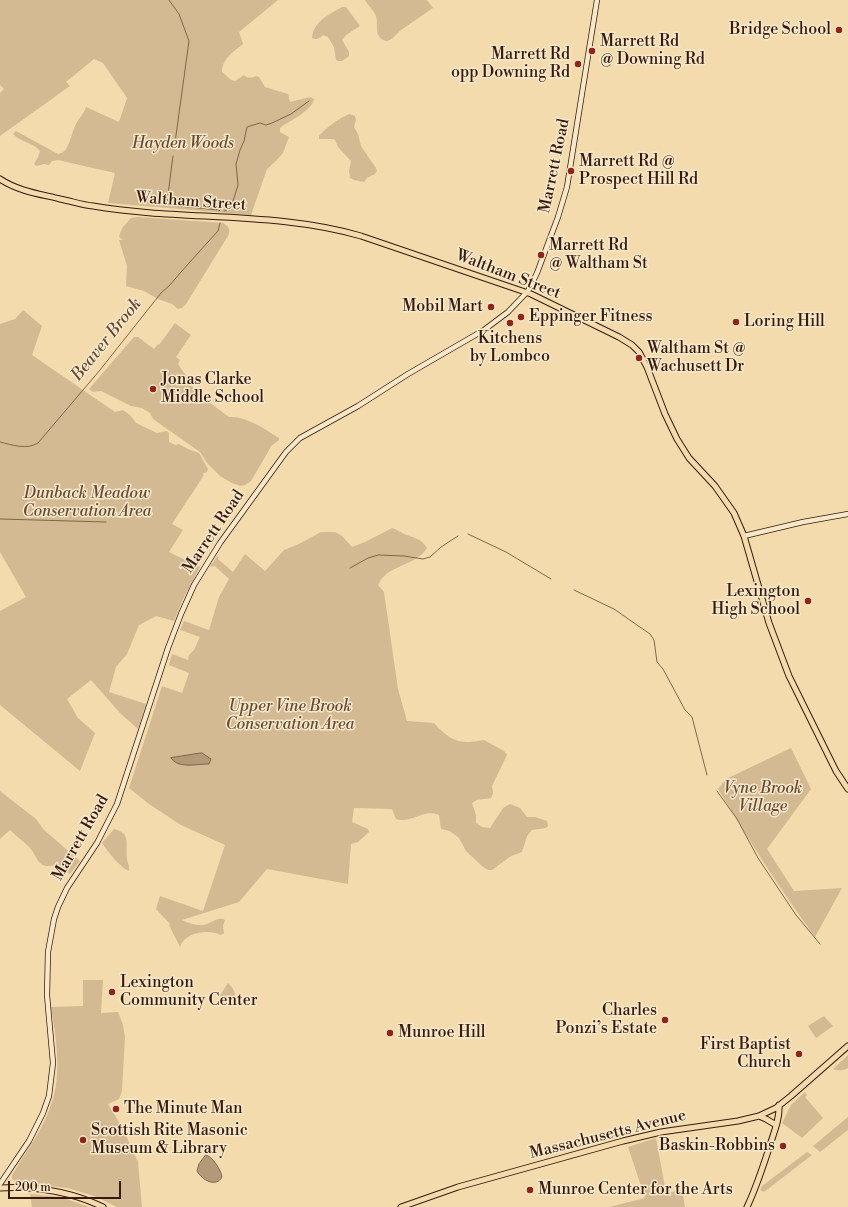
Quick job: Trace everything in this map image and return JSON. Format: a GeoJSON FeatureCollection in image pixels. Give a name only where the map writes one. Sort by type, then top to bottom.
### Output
{"type":"FeatureCollection","features":[{"type":"Feature","properties":{"kind":"main road","name":"Marrett Road"},"geometry":{"type":"LineString","coordinates":[[0,1184],[29,1141],[43,1113],[49,1096],[53,1063],[47,995],[47,976],[49,941],[54,919],[67,888],[97,843],[118,804],[168,648],[187,598],[203,569],[223,538],[295,442],[358,406],[408,374],[490,326],[508,312],[526,292],[540,267],[567,187],[597,0]]}},
{"type":"Feature","properties":{"kind":"main road","name":"Waltham Street"},"geometry":{"type":"LineString","coordinates":[[0,179],[22,190],[92,206],[128,211],[314,225],[335,229],[361,236],[526,292],[620,337],[632,345],[639,352],[648,367],[664,412],[677,439],[689,458],[715,486],[734,514],[744,536],[773,636],[789,676],[836,771],[848,789]]}},
{"type":"Feature","properties":{"kind":"main road"},"geometry":{"type":"LineString","coordinates":[[744,536],[802,522],[848,514]]}},
{"type":"Feature","properties":{"kind":"main road","name":"Massachusetts Avenue"},"geometry":{"type":"LineString","coordinates":[[401,1207],[458,1187],[623,1141],[666,1131],[738,1121],[760,1116],[791,1096],[848,1046]]}},
{"type":"Feature","properties":{"kind":"main road"},"geometry":{"type":"LineString","coordinates":[[747,1207],[758,1181],[776,1125],[780,1111],[779,1105]]}},
{"type":"Feature","properties":{"kind":"main road"},"geometry":{"type":"LineString","coordinates":[[760,1116],[776,1125]]}},
{"type":"Feature","properties":{"kind":"main road"},"geometry":{"type":"LineString","coordinates":[[0,1188],[13,1187],[64,1193],[103,1207]]}},
{"type":"Feature","properties":{"kind":"green space","name":"Hayden Woods"},"geometry":{"type":"Polygon","coordinates":[[[0,0],[278,0],[239,32],[243,44],[226,60],[222,67],[222,72],[231,80],[235,81],[244,75],[248,78],[256,76],[259,77],[265,87],[288,94],[290,102],[310,97],[314,99],[305,112],[280,128],[280,132],[289,137],[283,153],[267,169],[251,215],[108,203],[115,173],[58,160],[52,161],[49,165],[44,164],[36,166],[34,164],[40,151],[34,146],[16,137],[13,134],[16,131],[58,154],[66,149],[76,124],[86,107],[119,122],[127,98],[103,63],[94,59],[66,82],[70,86],[0,136],[0,93],[4,89],[0,85],[0,0]]]}},
{"type":"Feature","properties":{"kind":"green space"},"geometry":{"type":"Polygon","coordinates":[[[365,0],[427,0],[433,8],[401,30],[393,38],[386,41],[379,37],[376,16],[365,0]]]}},
{"type":"Feature","properties":{"kind":"green space"},"geometry":{"type":"Polygon","coordinates":[[[342,7],[346,7],[360,26],[346,35],[342,40],[349,52],[349,56],[342,61],[338,61],[336,60],[334,47],[328,37],[323,35],[318,39],[312,38],[313,32],[318,23],[342,7]]]}},
{"type":"Feature","properties":{"kind":"green space"},"geometry":{"type":"Polygon","coordinates":[[[350,114],[355,116],[356,120],[354,127],[358,134],[361,146],[377,171],[364,182],[350,178],[349,171],[351,161],[338,147],[335,140],[319,139],[321,133],[329,126],[342,117],[350,114]]]}},
{"type":"Feature","properties":{"kind":"green space"},"geometry":{"type":"Polygon","coordinates":[[[138,217],[223,223],[229,228],[228,236],[186,304],[182,308],[178,309],[172,304],[158,299],[144,291],[126,286],[127,266],[119,240],[123,240],[119,237],[123,227],[131,218],[138,217]]]}},
{"type":"Feature","properties":{"kind":"green space","name":"Dunback Meadow Conservation Area"},"geometry":{"type":"Polygon","coordinates":[[[23,310],[42,326],[32,355],[115,412],[123,410],[131,416],[136,423],[157,433],[167,431],[169,433],[169,442],[175,445],[179,444],[199,453],[208,469],[207,472],[202,474],[204,475],[172,524],[183,530],[169,552],[200,567],[183,599],[174,621],[156,616],[139,625],[127,654],[116,667],[109,692],[146,704],[138,729],[120,713],[91,680],[67,699],[78,718],[95,733],[80,771],[0,705],[0,611],[26,597],[0,552],[0,324],[15,319],[23,310]]]}},
{"type":"Feature","properties":{"kind":"green space"},"geometry":{"type":"Polygon","coordinates":[[[175,323],[191,335],[176,357],[180,360],[178,364],[188,379],[188,384],[199,391],[202,397],[229,417],[236,417],[249,421],[279,438],[279,440],[271,446],[251,481],[245,485],[241,486],[232,483],[220,476],[207,463],[200,452],[153,419],[150,413],[142,408],[131,406],[101,391],[93,392],[89,389],[134,337],[138,337],[154,349],[158,344],[159,345],[175,323]]]}},
{"type":"Feature","properties":{"kind":"green space","name":"Upper Vine Brook Conservation Area"},"geometry":{"type":"Polygon","coordinates":[[[392,528],[420,540],[427,548],[416,559],[389,573],[378,585],[384,592],[398,689],[407,721],[434,723],[445,734],[462,742],[484,740],[504,751],[507,755],[492,786],[493,793],[491,798],[477,800],[472,803],[476,815],[476,823],[482,827],[490,828],[503,808],[510,804],[520,808],[527,817],[535,817],[547,821],[548,826],[546,828],[532,830],[527,836],[522,852],[511,856],[492,870],[488,870],[466,851],[459,838],[450,831],[441,829],[439,815],[428,813],[407,820],[402,820],[396,819],[392,809],[354,808],[352,822],[368,829],[369,832],[358,842],[351,844],[348,884],[267,869],[239,902],[182,920],[192,924],[204,925],[217,919],[222,919],[225,920],[223,926],[224,933],[221,935],[210,932],[198,933],[187,938],[180,947],[169,925],[170,924],[156,909],[160,896],[203,911],[225,845],[181,825],[149,804],[129,788],[162,686],[182,693],[189,673],[169,665],[172,654],[188,660],[189,655],[194,650],[200,637],[180,630],[184,621],[209,630],[219,597],[229,579],[215,566],[210,567],[218,555],[218,559],[233,572],[245,554],[265,571],[284,550],[321,532],[335,532],[342,536],[352,547],[392,528]]]}},
{"type":"Feature","properties":{"kind":"green space","name":"Vyne Brook Village"},"geometry":{"type":"Polygon","coordinates":[[[791,748],[811,789],[767,849],[794,891],[842,888],[815,937],[789,901],[718,789],[726,779],[791,748]]]}},
{"type":"Feature","properties":{"kind":"green space"},"geometry":{"type":"Polygon","coordinates":[[[0,791],[36,819],[44,830],[80,861],[70,874],[55,865],[45,866],[41,864],[29,847],[10,830],[0,839],[0,791]]]}},
{"type":"Feature","properties":{"kind":"green space"},"geometry":{"type":"Polygon","coordinates":[[[114,829],[120,831],[125,837],[129,871],[118,863],[102,843],[114,829]]]}},
{"type":"Feature","properties":{"kind":"green space"},"geometry":{"type":"Polygon","coordinates":[[[83,980],[103,980],[101,1013],[118,1012],[123,1025],[125,1037],[122,1091],[119,1099],[108,1104],[123,1129],[138,1162],[142,1207],[117,1207],[94,1196],[68,1188],[19,1183],[12,1179],[12,1175],[34,1140],[49,1112],[55,1090],[57,1078],[57,1054],[51,1007],[83,1006],[83,980]]]}},
{"type":"Feature","properties":{"kind":"green space"},"geometry":{"type":"Polygon","coordinates":[[[228,983],[233,988],[235,994],[235,1000],[232,1007],[219,997],[228,983]]]}},
{"type":"Feature","properties":{"kind":"green space"},"geometry":{"type":"Polygon","coordinates":[[[824,1016],[833,1026],[816,1038],[808,1026],[824,1016]]]}},
{"type":"Feature","properties":{"kind":"green space"},"geometry":{"type":"Polygon","coordinates":[[[848,1055],[848,1068],[845,1070],[833,1069],[848,1055]]]}},
{"type":"Feature","properties":{"kind":"green space"},"geometry":{"type":"Polygon","coordinates":[[[805,1092],[807,1095],[805,1097],[823,1118],[802,1138],[782,1123],[791,1105],[805,1092]]]}},
{"type":"Feature","properties":{"kind":"green space"},"geometry":{"type":"Polygon","coordinates":[[[848,1117],[848,1130],[820,1152],[813,1146],[848,1117]]]}},
{"type":"Feature","properties":{"kind":"green space"},"geometry":{"type":"Polygon","coordinates":[[[656,1138],[666,1193],[682,1190],[685,1207],[609,1207],[645,1198],[628,1147],[656,1138]]]}},
{"type":"Feature","properties":{"kind":"green space"},"geometry":{"type":"Polygon","coordinates":[[[807,1152],[812,1155],[764,1192],[760,1190],[762,1186],[807,1152]]]}},
{"type":"Feature","properties":{"kind":"green space"},"geometry":{"type":"Polygon","coordinates":[[[30,1194],[61,1197],[89,1207],[32,1207],[30,1194]]]}},
{"type":"Feature","properties":{"kind":"shaded area"},"geometry":{"type":"Polygon","coordinates":[[[202,753],[211,759],[209,764],[183,765],[178,764],[171,758],[202,753]]]}},
{"type":"Feature","properties":{"kind":"shaded area"},"geometry":{"type":"Polygon","coordinates":[[[206,1155],[214,1161],[221,1174],[222,1177],[216,1182],[209,1182],[197,1171],[199,1164],[206,1155]]]}},
{"type":"Feature","properties":{"kind":"waterway"},"geometry":{"type":"LineString","coordinates":[[169,0],[179,14],[189,41],[174,150]]}},
{"type":"Feature","properties":{"kind":"waterway","name":"Beaver Brook"},"geometry":{"type":"LineString","coordinates":[[224,211],[227,210],[233,201],[238,185],[236,164],[247,127],[260,123],[266,125],[272,123],[291,114],[309,101]]}},
{"type":"Feature","properties":{"kind":"waterway"},"geometry":{"type":"LineString","coordinates":[[173,156],[167,202],[168,205],[219,210]]}},
{"type":"Feature","properties":{"kind":"waterway","name":"Beaver Brook"},"geometry":{"type":"LineString","coordinates":[[0,442],[24,447],[38,443],[100,370],[161,293],[170,285],[218,231],[220,223]]}},
{"type":"Feature","properties":{"kind":"waterway"},"geometry":{"type":"LineString","coordinates":[[0,519],[106,522]]}},
{"type":"Feature","properties":{"kind":"waterway"},"geometry":{"type":"LineString","coordinates":[[468,534],[506,552],[551,579]]}},
{"type":"Feature","properties":{"kind":"waterway"},"geometry":{"type":"LineString","coordinates":[[350,568],[368,558],[378,555],[404,556],[423,559],[430,557],[441,547],[458,536]]}},
{"type":"Feature","properties":{"kind":"waterway"},"geometry":{"type":"LineString","coordinates":[[574,590],[614,609],[650,634],[654,640],[657,662],[663,669],[685,710],[692,717],[707,775]]}},
{"type":"Feature","properties":{"kind":"waterway"},"geometry":{"type":"LineString","coordinates":[[717,791],[737,819],[758,858],[796,915],[820,944]]}},
{"type":"Feature","properties":{"kind":"place","name":"Bridge School"},"geometry":{"type":"Point","coordinates":[839,30]}},
{"type":"Feature","properties":{"kind":"place","name":"Marrett Rd @ Downing Rd"},"geometry":{"type":"Point","coordinates":[592,51]}},
{"type":"Feature","properties":{"kind":"place","name":"Marrett Rd opp Downing Rd"},"geometry":{"type":"Point","coordinates":[578,64]}},
{"type":"Feature","properties":{"kind":"place","name":"Marrett Rd @ Prospect Hill Rd"},"geometry":{"type":"Point","coordinates":[571,171]}},
{"type":"Feature","properties":{"kind":"place","name":"Marrett Rd @ Waltham St"},"geometry":{"type":"Point","coordinates":[541,255]}},
{"type":"Feature","properties":{"kind":"place","name":"Mobil Mart"},"geometry":{"type":"Point","coordinates":[491,307]}},
{"type":"Feature","properties":{"kind":"place","name":"Eppinger Fitness"},"geometry":{"type":"Point","coordinates":[521,317]}},
{"type":"Feature","properties":{"kind":"place","name":"Loring Hill"},"geometry":{"type":"Point","coordinates":[736,322]}},
{"type":"Feature","properties":{"kind":"place","name":"Kitchens by Lombco"},"geometry":{"type":"Point","coordinates":[510,323]}},
{"type":"Feature","properties":{"kind":"place","name":"Waltham St @ Wachusett Dr"},"geometry":{"type":"Point","coordinates":[639,358]}},
{"type":"Feature","properties":{"kind":"place","name":"Jonas Clarke Middle School"},"geometry":{"type":"Point","coordinates":[153,389]}},
{"type":"Feature","properties":{"kind":"place","name":"Lexington High School"},"geometry":{"type":"Point","coordinates":[808,601]}},
{"type":"Feature","properties":{"kind":"place","name":"Lexington Community Center"},"geometry":{"type":"Point","coordinates":[112,992]}},
{"type":"Feature","properties":{"kind":"place","name":"Charles Ponzi’s Estate"},"geometry":{"type":"Point","coordinates":[665,1020]}},
{"type":"Feature","properties":{"kind":"place","name":"Munroe Hill"},"geometry":{"type":"Point","coordinates":[390,1033]}},
{"type":"Feature","properties":{"kind":"place","name":"First Baptist Church"},"geometry":{"type":"Point","coordinates":[799,1054]}},
{"type":"Feature","properties":{"kind":"place","name":"The Minute Man"},"geometry":{"type":"Point","coordinates":[116,1109]}},
{"type":"Feature","properties":{"kind":"place","name":"Scottish Rite Masonic Museum & Library"},"geometry":{"type":"Point","coordinates":[83,1140]}},
{"type":"Feature","properties":{"kind":"place","name":"Baskin-Robbins"},"geometry":{"type":"Point","coordinates":[783,1146]}},
{"type":"Feature","properties":{"kind":"place","name":"Munroe Center for the Arts"},"geometry":{"type":"Point","coordinates":[530,1190]}}]}
